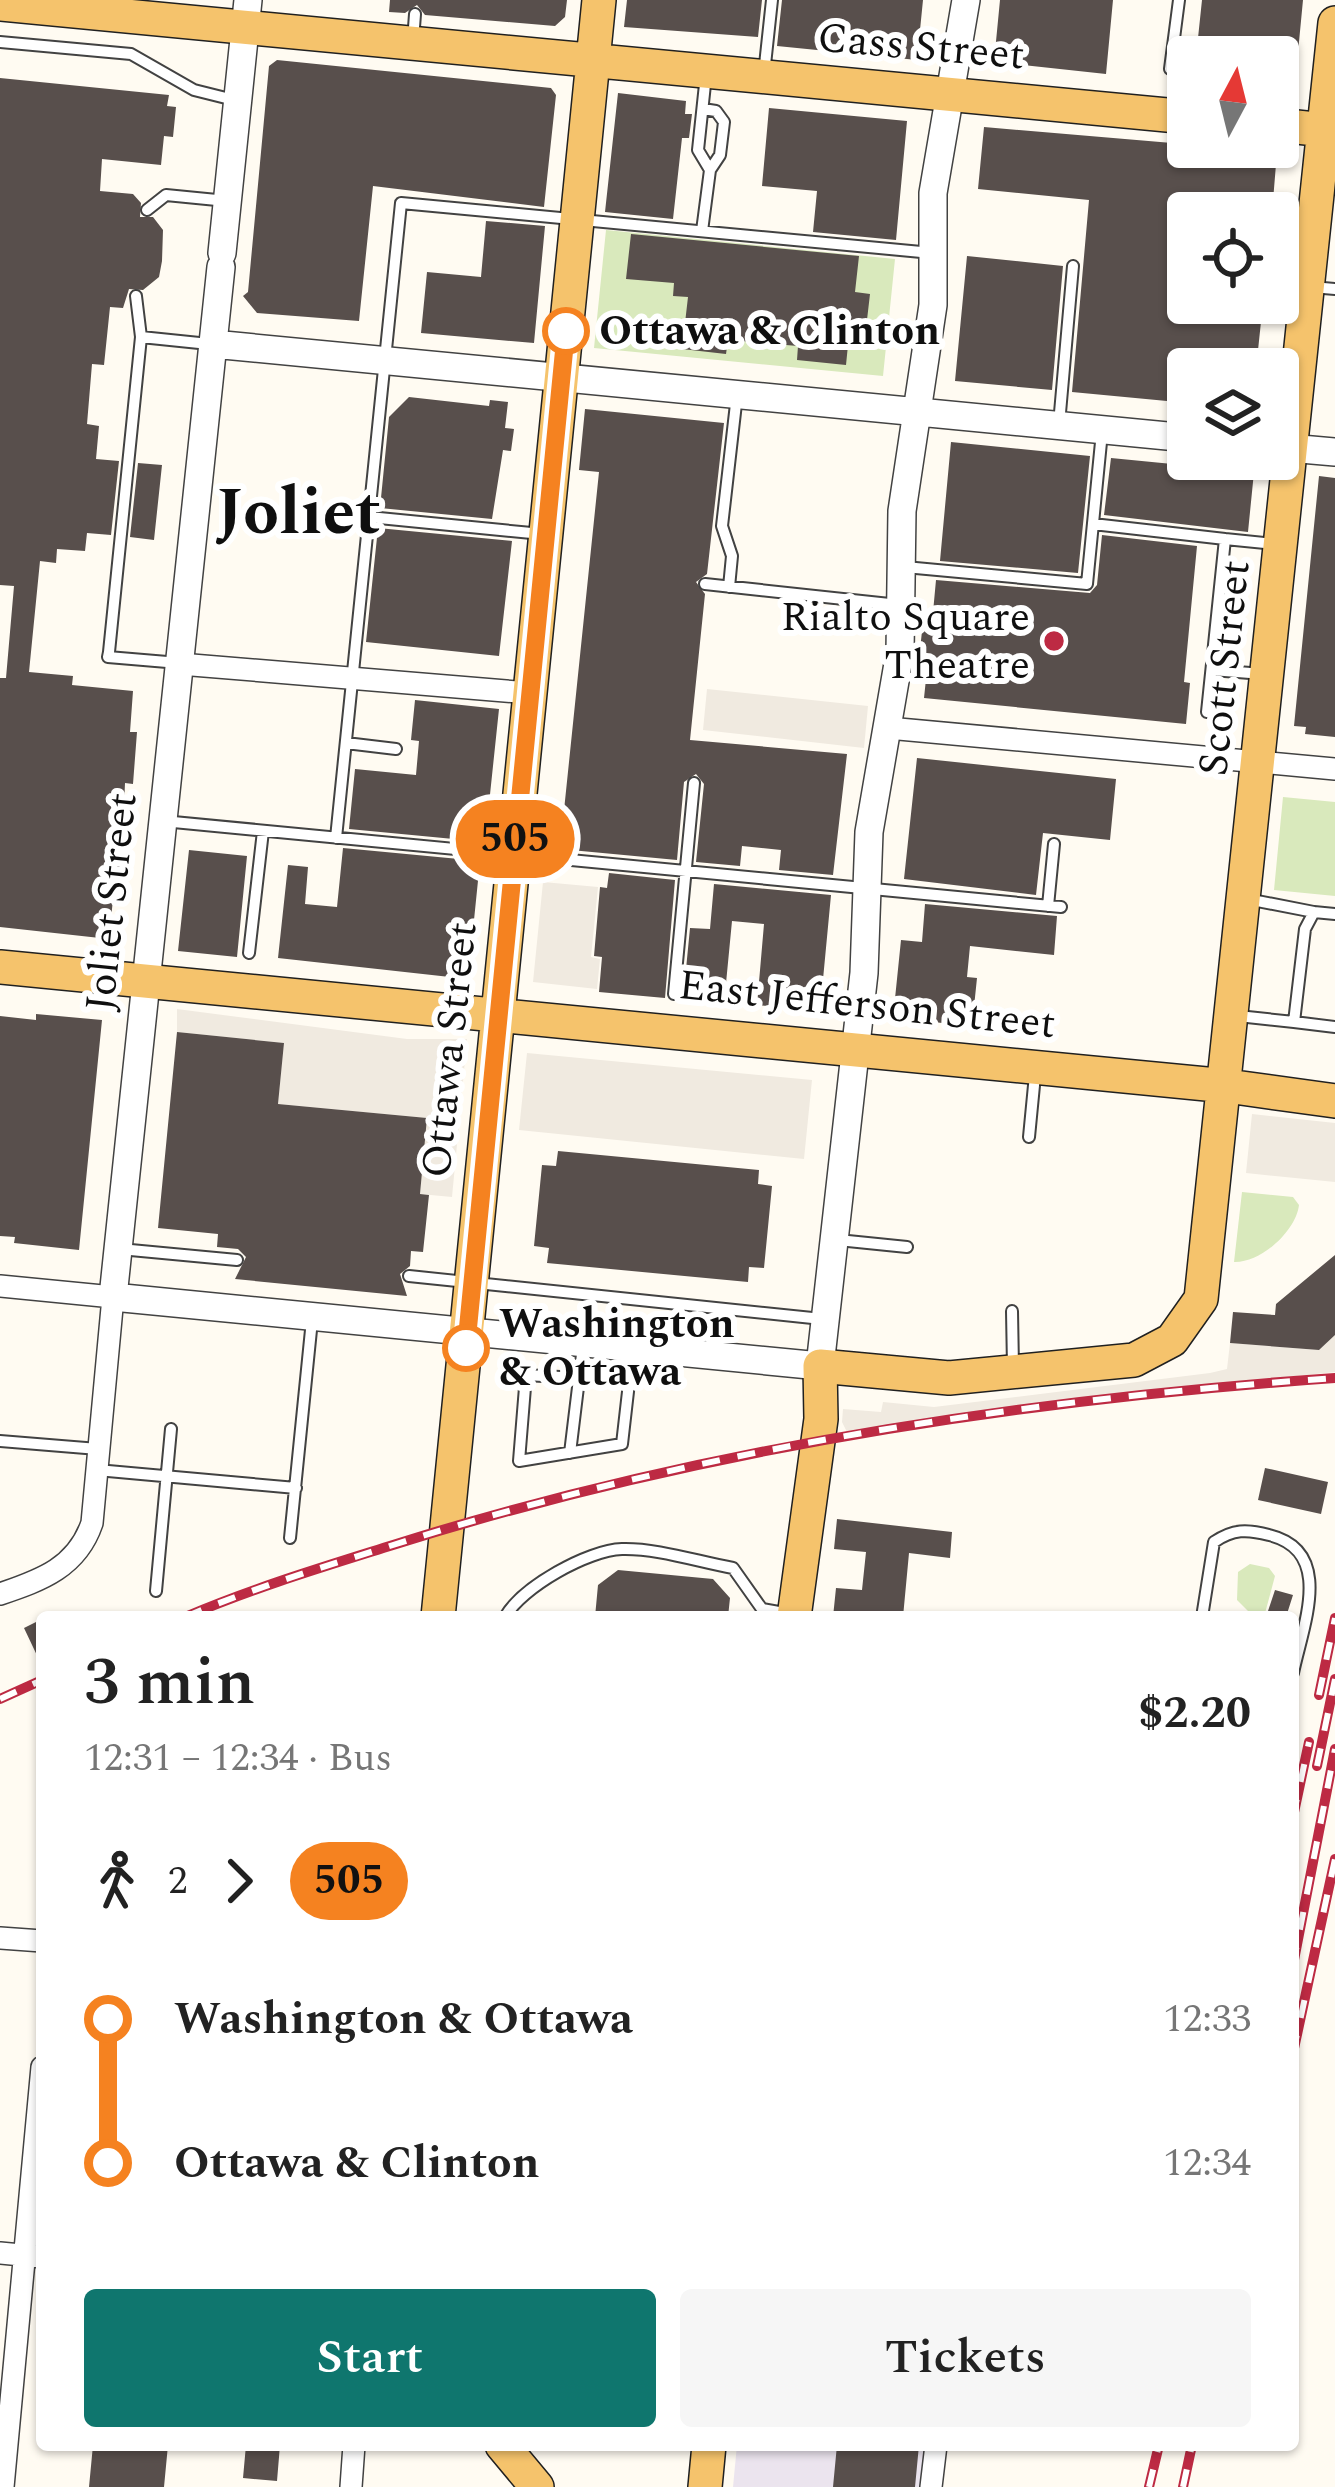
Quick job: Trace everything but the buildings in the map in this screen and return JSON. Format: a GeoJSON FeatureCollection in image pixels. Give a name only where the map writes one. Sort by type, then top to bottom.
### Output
{"type":"FeatureCollection","features":[{"type":"Feature","properties":{"kind":"main road","name":"Ottawa Street"},"geometry":{"type":"LineString","coordinates":[[439,1611],[599,0]]}},
{"type":"Feature","properties":{"kind":"main road","name":"Cass Street"},"geometry":{"type":"LineString","coordinates":[[0,4],[246,15],[414,29],[592,61],[1167,115]]}},
{"type":"Feature","properties":{"kind":"main road","name":"Scott Street"},"geometry":{"type":"LineString","coordinates":[[1299,390],[1322,288],[1335,23]]}},
{"type":"Feature","properties":{"kind":"main road"},"geometry":{"type":"LineString","coordinates":[[1299,127],[1330,130]]}},
{"type":"Feature","properties":{"kind":"main road","name":"Scott Street"},"geometry":{"type":"LineString","coordinates":[[1014,1374],[1146,1357],[1172,1340],[1190,1317],[1208,1273],[1283,544],[1285,480]]}},
{"type":"Feature","properties":{"kind":"main road","name":"East Jefferson Street"},"geometry":{"type":"LineString","coordinates":[[0,968],[1227,1085],[1335,1101]]}},
{"type":"Feature","properties":{"kind":"main road","name":"East Jefferson Street"},"geometry":{"type":"LineString","coordinates":[[1227,1085],[1335,1087]]}},
{"type":"Feature","properties":{"kind":"main road"},"geometry":{"type":"LineString","coordinates":[[794,1611],[794,1486],[802,1416],[820,1366],[949,1378],[1014,1374]]}},
{"type":"Feature","properties":{"kind":"main road"},"geometry":{"type":"LineString","coordinates":[[507,2451],[537,2487]]}},
{"type":"Feature","properties":{"kind":"main road"},"geometry":{"type":"LineString","coordinates":[[705,2487],[709,2451]]}},
{"type":"Feature","properties":{"kind":"street"},"geometry":{"type":"LineString","coordinates":[[0,1286],[820,1366],[857,1049],[874,791],[888,728],[902,605],[907,469],[920,412],[932,305],[933,193],[966,0]]}},
{"type":"Feature","properties":{"kind":"street","name":"Joliet Street"},"geometry":{"type":"LineString","coordinates":[[0,1594],[49,1576],[85,1546],[98,1460],[246,15]]}},
{"type":"Feature","properties":{"kind":"street"},"geometry":{"type":"LineString","coordinates":[[213,344],[1167,436]]}},
{"type":"Feature","properties":{"kind":"street"},"geometry":{"type":"LineString","coordinates":[[1299,449],[1335,452]]}},
{"type":"Feature","properties":{"kind":"street"},"geometry":{"type":"LineString","coordinates":[[180,664],[530,693]]}},
{"type":"Feature","properties":{"kind":"street"},"geometry":{"type":"LineString","coordinates":[[888,728],[1335,769]]}},
{"type":"Feature","properties":{"kind":"street"},"geometry":{"type":"LineString","coordinates":[[0,1937],[36,1940]]}},
{"type":"Feature","properties":{"kind":"street"},"geometry":{"type":"LineString","coordinates":[[3,2487],[32,2303],[36,2210]]}},
{"type":"Feature","properties":{"kind":"street"},"geometry":{"type":"LineString","coordinates":[[0,2253],[34,2256]]}},
{"type":"Feature","properties":{"kind":"street"},"geometry":{"type":"LineString","coordinates":[[351,2487],[354,2451]]}},
{"type":"Feature","properties":{"kind":"street"},"geometry":{"type":"LineString","coordinates":[[932,2487],[935,2451]]}},
{"type":"Feature","properties":{"kind":"lane"},"geometry":{"type":"LineString","coordinates":[[764,77],[772,0]]}},
{"type":"Feature","properties":{"kind":"lane"},"geometry":{"type":"LineString","coordinates":[[1175,36],[1179,0]]}},
{"type":"Feature","properties":{"kind":"lane"},"geometry":{"type":"LineString","coordinates":[[0,41],[131,54],[194,91],[237,100]]}},
{"type":"Feature","properties":{"kind":"lane"},"geometry":{"type":"LineString","coordinates":[[707,72],[698,150],[710,170]]}},
{"type":"Feature","properties":{"kind":"lane"},"geometry":{"type":"LineString","coordinates":[[702,231],[710,170],[719,155],[724,122],[716,111],[703,109]]}},
{"type":"Feature","properties":{"kind":"lane"},"geometry":{"type":"LineString","coordinates":[[147,210],[166,195],[227,202]]}},
{"type":"Feature","properties":{"kind":"lane"},"geometry":{"type":"LineString","coordinates":[[337,838],[401,202],[932,253]]}},
{"type":"Feature","properties":{"kind":"lane"},"geometry":{"type":"LineString","coordinates":[[1058,426],[1073,266]]}},
{"type":"Feature","properties":{"kind":"lane"},"geometry":{"type":"LineString","coordinates":[[136,296],[141,337],[108,657],[180,664]]}},
{"type":"Feature","properties":{"kind":"lane"},"geometry":{"type":"LineString","coordinates":[[141,337],[213,344]]}},
{"type":"Feature","properties":{"kind":"lane"},"geometry":{"type":"LineString","coordinates":[[732,588],[732,556],[722,526],[737,394]]}},
{"type":"Feature","properties":{"kind":"lane"},"geometry":{"type":"LineString","coordinates":[[902,567],[1087,584],[1102,430]]}},
{"type":"Feature","properties":{"kind":"lane"},"geometry":{"type":"LineString","coordinates":[[370,517],[546,534]]}},
{"type":"Feature","properties":{"kind":"lane"},"geometry":{"type":"LineString","coordinates":[[1093,524],[1283,544]]}},
{"type":"Feature","properties":{"kind":"lane"},"geometry":{"type":"LineString","coordinates":[[1208,712],[1225,538]]}},
{"type":"Feature","properties":{"kind":"lane"},"geometry":{"type":"LineString","coordinates":[[706,584],[902,605]]}},
{"type":"Feature","properties":{"kind":"lane"},"geometry":{"type":"LineString","coordinates":[[1212,670],[1270,675]]}},
{"type":"Feature","properties":{"kind":"lane"},"geometry":{"type":"LineString","coordinates":[[346,743],[397,749]]}},
{"type":"Feature","properties":{"kind":"lane"},"geometry":{"type":"LineString","coordinates":[[674,994],[694,783]]}},
{"type":"Feature","properties":{"kind":"lane"},"geometry":{"type":"LineString","coordinates":[[163,821],[1054,906],[1054,844]]}},
{"type":"Feature","properties":{"kind":"lane"},"geometry":{"type":"LineString","coordinates":[[249,952],[263,831]]}},
{"type":"Feature","properties":{"kind":"lane"},"geometry":{"type":"LineString","coordinates":[[1246,898],[1335,914]]}},
{"type":"Feature","properties":{"kind":"lane"},"geometry":{"type":"LineString","coordinates":[[1294,1022],[1305,928],[1314,912]]}},
{"type":"Feature","properties":{"kind":"lane"},"geometry":{"type":"LineString","coordinates":[[1234,1016],[1335,1028]]}},
{"type":"Feature","properties":{"kind":"lane"},"geometry":{"type":"LineString","coordinates":[[1029,1137],[1036,1067]]}},
{"type":"Feature","properties":{"kind":"lane"},"geometry":{"type":"LineString","coordinates":[[835,1240],[907,1247]]}},
{"type":"Feature","properties":{"kind":"lane"},"geometry":{"type":"LineString","coordinates":[[118,1248],[237,1260]]}},
{"type":"Feature","properties":{"kind":"lane"},"geometry":{"type":"LineString","coordinates":[[409,1276],[826,1319]]}},
{"type":"Feature","properties":{"kind":"lane"},"geometry":{"type":"LineString","coordinates":[[1012,1311],[1009,1345],[1014,1374]]}},
{"type":"Feature","properties":{"kind":"lane"},"geometry":{"type":"LineString","coordinates":[[290,1538],[313,1316]]}},
{"type":"Feature","properties":{"kind":"lane"},"geometry":{"type":"LineString","coordinates":[[569,1454],[584,1342]]}},
{"type":"Feature","properties":{"kind":"lane"},"geometry":{"type":"LineString","coordinates":[[577,1378],[526,1375],[519,1461],[622,1444],[633,1347]]}},
{"type":"Feature","properties":{"kind":"lane"},"geometry":{"type":"LineString","coordinates":[[156,1591],[171,1429]]}},
{"type":"Feature","properties":{"kind":"lane"},"geometry":{"type":"LineString","coordinates":[[0,1441],[167,1476],[296,1488]]}},
{"type":"Feature","properties":{"kind":"lane"},"geometry":{"type":"LineString","coordinates":[[1203,1611],[1214,1542],[1243,1530],[1292,1542],[1306,1560],[1311,1592],[1299,1646]]}},
{"type":"Feature","properties":{"kind":"lane"},"geometry":{"type":"LineString","coordinates":[[508,1611],[515,1598],[541,1580],[620,1548],[733,1568],[762,1609],[771,1611]]}},
{"type":"Feature","properties":{"kind":"shaded area"},"geometry":{"type":"Polygon","coordinates":[[[707,689],[868,706],[864,748],[703,730],[707,689]]]}},
{"type":"Feature","properties":{"kind":"shaded area"},"geometry":{"type":"Polygon","coordinates":[[[543,882],[598,887],[591,957],[600,959],[597,989],[533,982],[543,882]]]}},
{"type":"Feature","properties":{"kind":"shaded area"},"geometry":{"type":"Polygon","coordinates":[[[177,1009],[407,1039],[467,1039],[452,1197],[420,1194],[427,1118],[278,1104],[284,1043],[177,1032],[177,1009]]]}},
{"type":"Feature","properties":{"kind":"shaded area"},"geometry":{"type":"Polygon","coordinates":[[[527,1053],[812,1080],[804,1159],[519,1130],[527,1053]]]}},
{"type":"Feature","properties":{"kind":"shaded area"},"geometry":{"type":"Polygon","coordinates":[[[1252,1114],[1335,1123],[1335,1182],[1246,1173],[1252,1114]]]}},
{"type":"Feature","properties":{"kind":"shaded area"},"geometry":{"type":"Polygon","coordinates":[[[1335,1335],[1335,1372],[1068,1400],[847,1432],[842,1422],[843,1409],[881,1412],[883,1402],[934,1407],[1210,1373],[1227,1369],[1230,1343],[1319,1350],[1335,1335]]]}},
{"type":"Feature","properties":{"kind":"shaded area"},"geometry":{"type":"Polygon","coordinates":[[[736,2451],[927,2451],[923,2487],[733,2487],[736,2451]]]}},
{"type":"Feature","properties":{"kind":"green space"},"geometry":{"type":"Polygon","coordinates":[[[606,230],[895,259],[883,376],[594,348],[606,230]]]}},
{"type":"Feature","properties":{"kind":"green space"},"geometry":{"type":"Polygon","coordinates":[[[1283,797],[1335,802],[1335,896],[1274,890],[1283,797]]]}},
{"type":"Feature","properties":{"kind":"green space"},"geometry":{"type":"Polygon","coordinates":[[[1242,1192],[1293,1197],[1299,1205],[1276,1244],[1255,1257],[1234,1262],[1242,1192]]]}},
{"type":"Feature","properties":{"kind":"green space"},"geometry":{"type":"Polygon","coordinates":[[[1250,1564],[1269,1568],[1275,1576],[1266,1611],[1248,1611],[1237,1600],[1238,1572],[1250,1564]]]}},
{"type":"Feature","properties":{"kind":"railway"},"geometry":{"type":"LineString","coordinates":[[200,1611],[314,1570],[508,1511],[741,1456],[977,1415],[1335,1378]]}},
{"type":"Feature","properties":{"kind":"railway"},"geometry":{"type":"LineString","coordinates":[[1319,1695],[1335,1618]]}},
{"type":"Feature","properties":{"kind":"railway"},"geometry":{"type":"LineString","coordinates":[[1317,1766],[1335,1679]]}},
{"type":"Feature","properties":{"kind":"railway"},"geometry":{"type":"LineString","coordinates":[[0,1699],[36,1683]]}},
{"type":"Feature","properties":{"kind":"railway"},"geometry":{"type":"LineString","coordinates":[[1299,1789],[1309,1742]]}},
{"type":"Feature","properties":{"kind":"railway"},"geometry":{"type":"LineString","coordinates":[[1299,1934],[1335,1749]]}},
{"type":"Feature","properties":{"kind":"railway"},"geometry":{"type":"LineString","coordinates":[[1299,2025],[1335,1859]]}},
{"type":"Feature","properties":{"kind":"railway"},"geometry":{"type":"LineString","coordinates":[[1149,2487],[1158,2451]]}},
{"type":"Feature","properties":{"kind":"railway"},"geometry":{"type":"LineString","coordinates":[[1183,2487],[1191,2451]]}},
{"type":"Feature","properties":{"kind":"bus line","name":"505"},"geometry":{"type":"LineString","coordinates":[[466,1348],[566,331]]}},
{"type":"Feature","properties":{"kind":"place","name":"Ottawa & Clinton"},"geometry":{"type":"Point","coordinates":[566,331]}},
{"type":"Feature","properties":{"kind":"place","name":"Rialto Square Theatre"},"geometry":{"type":"Point","coordinates":[1054,641]}},
{"type":"Feature","properties":{"kind":"place","name":"Washington & Ottawa"},"geometry":{"type":"Point","coordinates":[466,1348]}},
{"type":"Feature","properties":{"kind":"district","name":"Joliet"},"geometry":{"type":"Point","coordinates":[298,513]}}]}
